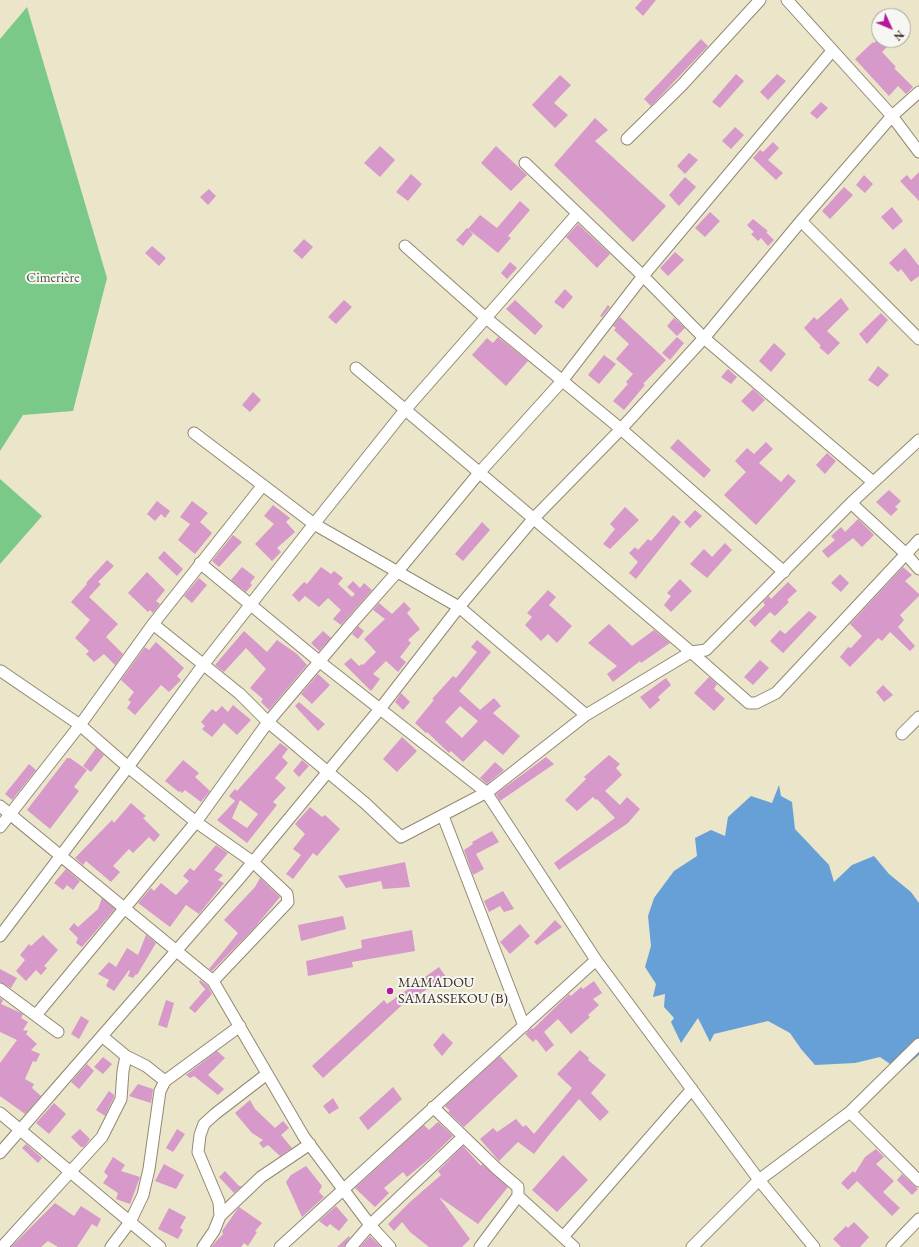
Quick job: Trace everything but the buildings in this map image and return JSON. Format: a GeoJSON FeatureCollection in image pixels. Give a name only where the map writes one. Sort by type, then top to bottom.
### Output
{"type":"FeatureCollection","features":[{"type":"Feature","properties":{"kind":"street"},"geometry":{"type":"LineString","coordinates":[[627,139],[682,85],[760,0]]}},
{"type":"Feature","properties":{"kind":"street"},"geometry":{"type":"LineString","coordinates":[[787,0],[892,116],[919,152]]}},
{"type":"Feature","properties":{"kind":"street"},"geometry":{"type":"LineString","coordinates":[[36,1015],[196,822],[268,722],[398,571],[479,473],[562,381],[643,276],[832,51]]}},
{"type":"Feature","properties":{"kind":"street"},"geometry":{"type":"LineString","coordinates":[[0,1153],[103,1037],[328,773],[459,607],[534,518],[621,429],[704,338],[801,221],[892,116],[919,92]]}},
{"type":"Feature","properties":{"kind":"street"},"geometry":{"type":"LineString","coordinates":[[526,164],[576,214],[643,276],[704,338],[874,482]]}},
{"type":"Feature","properties":{"kind":"street"},"geometry":{"type":"LineString","coordinates":[[0,936],[250,604],[405,410],[576,214]]}},
{"type":"Feature","properties":{"kind":"street"},"geometry":{"type":"LineString","coordinates":[[801,221],[919,339]]}},
{"type":"Feature","properties":{"kind":"street"},"geometry":{"type":"LineString","coordinates":[[405,246],[486,318],[621,429],[784,572]]}},
{"type":"Feature","properties":{"kind":"street"},"geometry":{"type":"LineString","coordinates":[[356,368],[534,518],[749,703],[756,703],[776,693],[905,553],[919,540]]}},
{"type":"Feature","properties":{"kind":"street"},"geometry":{"type":"LineString","coordinates":[[194,433],[314,524],[459,607],[586,715]]}},
{"type":"Feature","properties":{"kind":"street"},"geometry":{"type":"LineString","coordinates":[[153,624],[240,694],[268,722],[366,803],[401,837],[486,792],[586,715],[691,652],[706,650],[851,503],[919,440]]}},
{"type":"Feature","properties":{"kind":"street"},"geometry":{"type":"LineString","coordinates":[[0,827],[80,725],[153,624],[263,485]]}},
{"type":"Feature","properties":{"kind":"street"},"geometry":{"type":"LineString","coordinates":[[851,503],[905,553],[919,569]]}},
{"type":"Feature","properties":{"kind":"street"},"geometry":{"type":"LineString","coordinates":[[200,563],[320,662],[486,792],[596,960],[759,1180],[814,1247]]}},
{"type":"Feature","properties":{"kind":"street"},"geometry":{"type":"LineString","coordinates":[[1,671],[80,725],[128,767],[196,822],[253,862],[287,894],[288,902],[213,981]]}},
{"type":"Feature","properties":{"kind":"street"},"geometry":{"type":"LineString","coordinates":[[902,734],[919,717]]}},
{"type":"Feature","properties":{"kind":"street"},"geometry":{"type":"LineString","coordinates":[[0,806],[213,981],[304,1137],[370,1225],[390,1247]]}},
{"type":"Feature","properties":{"kind":"street"},"geometry":{"type":"LineString","coordinates":[[443,816],[524,1026]]}},
{"type":"Feature","properties":{"kind":"street"},"geometry":{"type":"LineString","coordinates":[[280,1247],[596,960]]}},
{"type":"Feature","properties":{"kind":"street"},"geometry":{"type":"LineString","coordinates":[[0,989],[58,1032]]}},
{"type":"Feature","properties":{"kind":"street"},"geometry":{"type":"LineString","coordinates":[[111,1247],[130,1222],[143,1195],[149,1169],[160,1090],[165,1081],[240,1026]]}},
{"type":"Feature","properties":{"kind":"street"},"geometry":{"type":"LineString","coordinates":[[103,1037],[126,1056],[146,1066],[165,1081]]}},
{"type":"Feature","properties":{"kind":"street"},"geometry":{"type":"LineString","coordinates":[[692,1247],[759,1180],[850,1112],[919,1044]]}},
{"type":"Feature","properties":{"kind":"street"},"geometry":{"type":"LineString","coordinates":[[2,1247],[71,1173],[102,1137],[121,1099],[123,1071],[126,1056]]}},
{"type":"Feature","properties":{"kind":"street"},"geometry":{"type":"LineString","coordinates":[[220,1216],[219,1202],[198,1152],[200,1134],[204,1124],[215,1114],[267,1074]]}},
{"type":"Feature","properties":{"kind":"street"},"geometry":{"type":"LineString","coordinates":[[563,1237],[692,1089]]}},
{"type":"Feature","properties":{"kind":"street"},"geometry":{"type":"LineString","coordinates":[[433,1107],[463,1137],[518,1187],[518,1196],[480,1247]]}},
{"type":"Feature","properties":{"kind":"street"},"geometry":{"type":"LineString","coordinates":[[850,1112],[919,1181]]}},
{"type":"Feature","properties":{"kind":"street"},"geometry":{"type":"LineString","coordinates":[[0,1113],[160,1247]]}},
{"type":"Feature","properties":{"kind":"street"},"geometry":{"type":"LineString","coordinates":[[351,1247],[370,1225],[463,1137]]}},
{"type":"Feature","properties":{"kind":"street"},"geometry":{"type":"LineString","coordinates":[[203,1247],[214,1230],[220,1216],[261,1177],[310,1144]]}},
{"type":"Feature","properties":{"kind":"street"},"geometry":{"type":"LineString","coordinates":[[518,1196],[574,1247]]}},
{"type":"Feature","properties":{"kind":"street"},"geometry":{"type":"LineString","coordinates":[[892,1247],[919,1219]]}},
{"type":"Feature","properties":{"kind":"green space","name":"Cimerière"},"geometry":{"type":"Polygon","coordinates":[[[27,7],[107,278],[73,411],[23,415],[0,451],[0,39],[27,7]]]}},
{"type":"Feature","properties":{"kind":"green space"},"geometry":{"type":"Polygon","coordinates":[[[0,479],[42,516],[0,564],[0,479]]]}},
{"type":"Feature","properties":{"kind":"water"},"geometry":{"type":"Polygon","coordinates":[[[779,785],[781,796],[792,802],[795,829],[829,865],[834,882],[852,865],[874,856],[889,874],[911,892],[919,903],[919,1055],[900,1071],[880,1057],[855,1063],[815,1065],[790,1033],[768,1021],[714,1034],[710,1042],[698,1018],[681,1043],[671,1022],[674,1018],[664,1007],[665,994],[653,997],[656,984],[645,967],[651,946],[648,916],[654,898],[674,871],[697,856],[695,838],[711,830],[725,836],[728,817],[751,796],[772,803],[779,785]]]}},
{"type":"Feature","properties":{"kind":"place","name":"MAMADOU SAMASSEKOU (B)"},"geometry":{"type":"Point","coordinates":[390,991]}}]}
